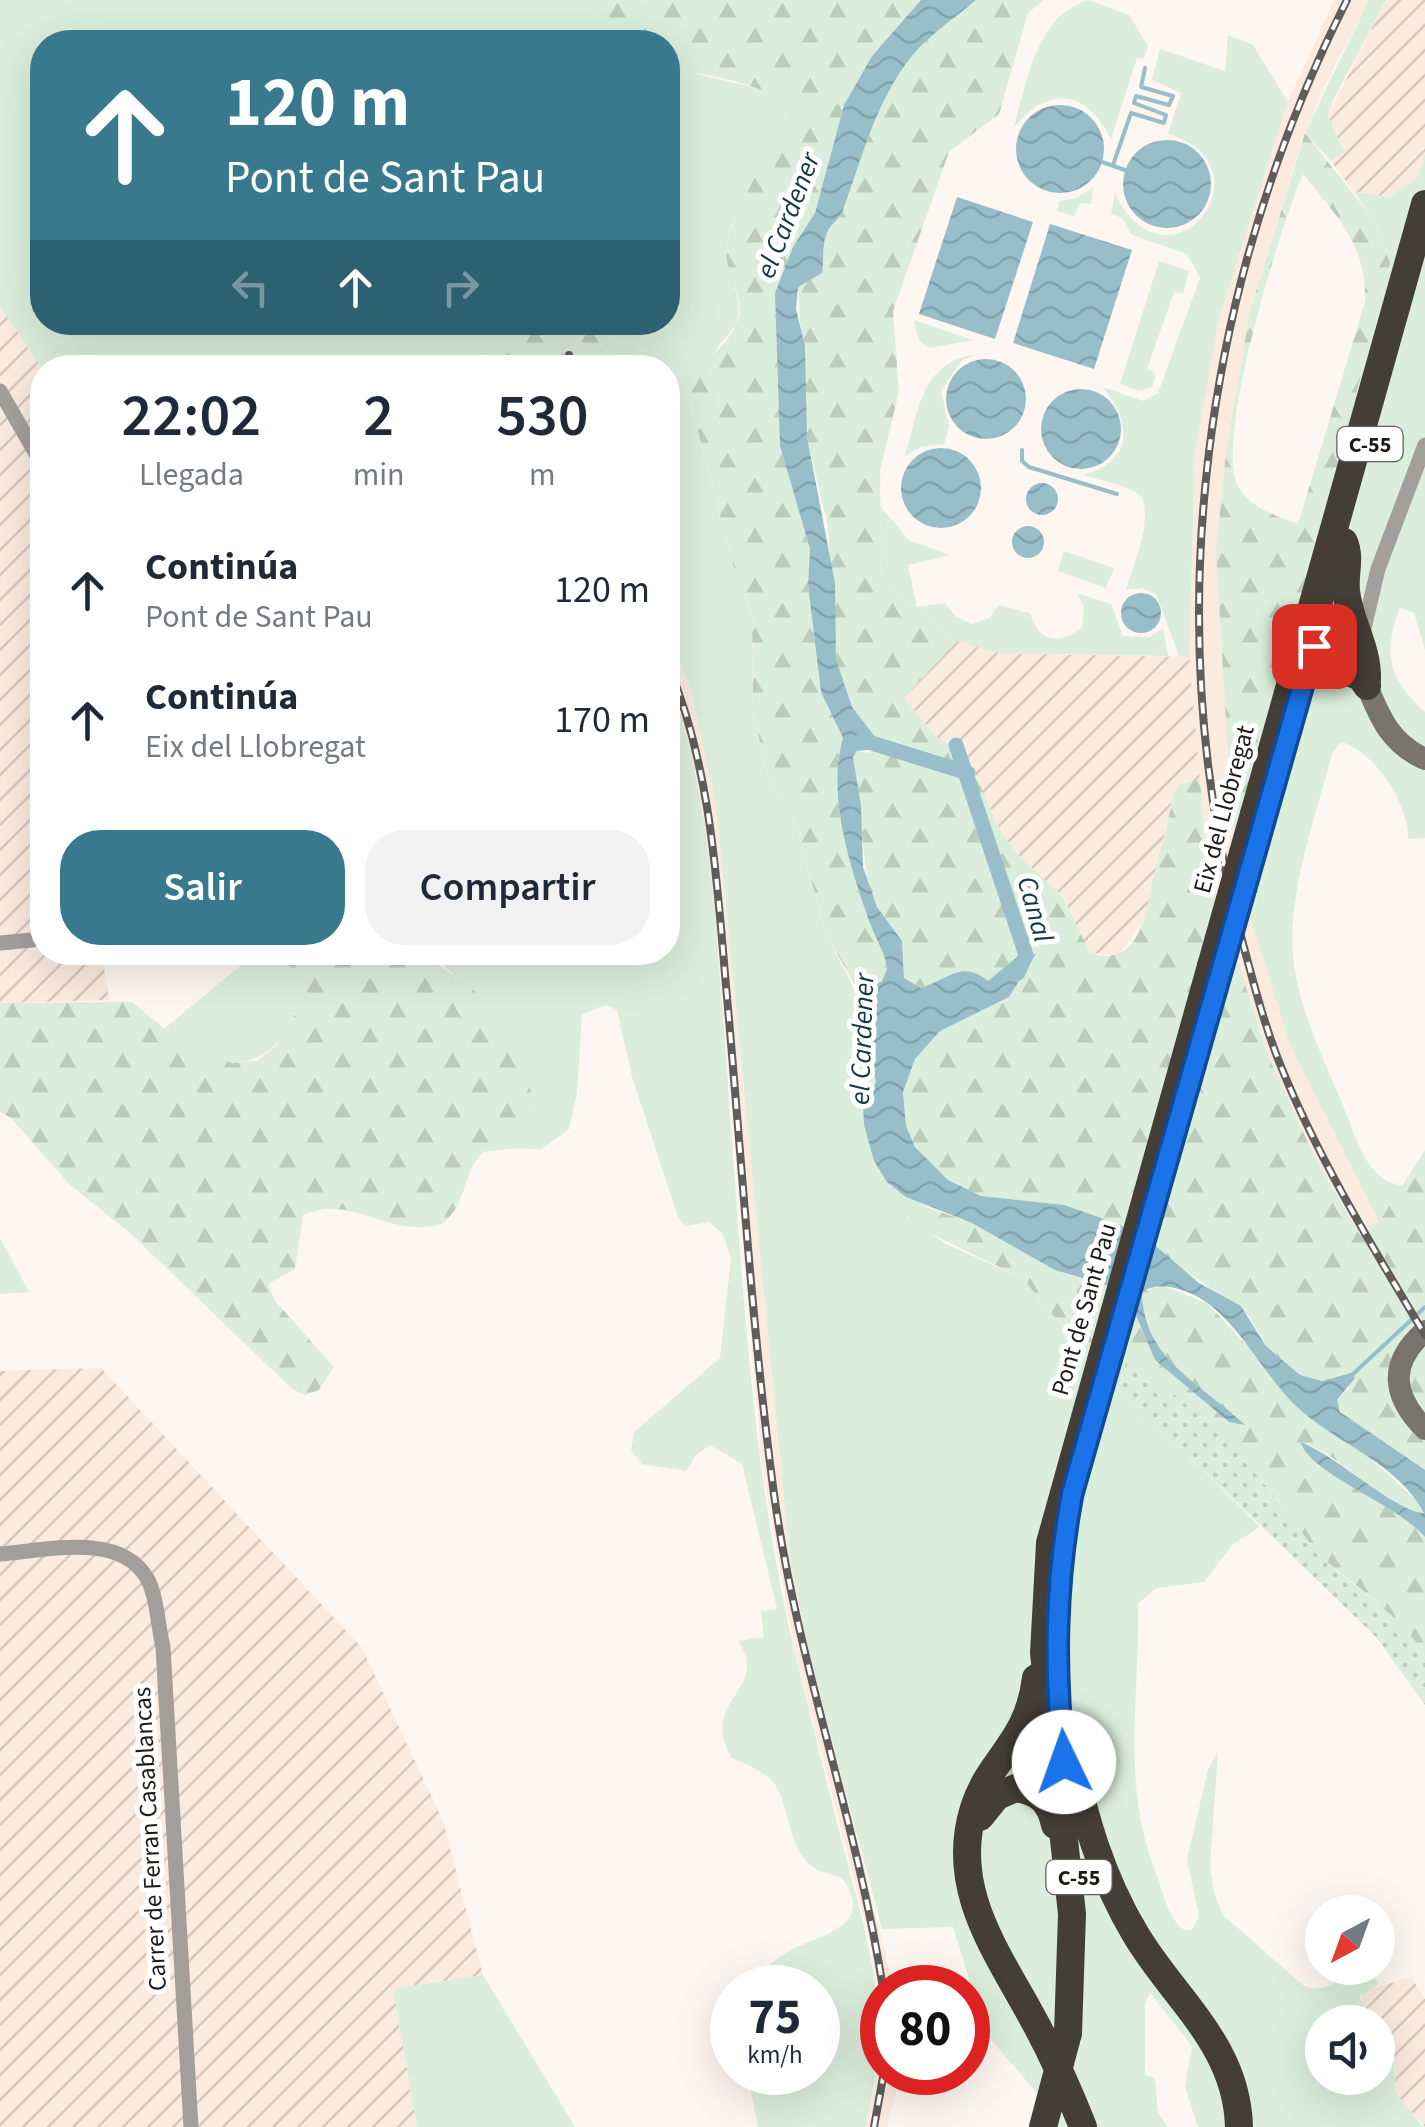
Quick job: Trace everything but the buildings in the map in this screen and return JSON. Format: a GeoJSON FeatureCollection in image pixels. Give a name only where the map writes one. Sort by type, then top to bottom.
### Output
{"type":"FeatureCollection","features":[{"type":"Feature","properties":{"kind":"highway","name":"Eix del Llobregat"},"geometry":{"type":"LineString","coordinates":[[1338,538],[1425,204]]}},
{"type":"Feature","properties":{"kind":"highway","name":"Eix del Llobregat"},"geometry":{"type":"LineString","coordinates":[[1166,1144],[1425,241]]}},
{"type":"Feature","properties":{"kind":"highway"},"geometry":{"type":"LineString","coordinates":[[1338,538],[1316,610],[1362,680]]}},
{"type":"Feature","properties":{"kind":"highway"},"geometry":{"type":"LineString","coordinates":[[1338,538],[1349,555],[1347,598],[1359,635],[1362,680]]}},
{"type":"Feature","properties":{"kind":"highway"},"geometry":{"type":"LineString","coordinates":[[1300,670],[1311,626],[1321,620],[1340,620],[1359,635]]}},
{"type":"Feature","properties":{"kind":"highway"},"geometry":{"type":"LineString","coordinates":[[1300,670],[1323,662],[1362,680]]}},
{"type":"Feature","properties":{"kind":"highway","name":"Pont de Sant Pau"},"geometry":{"type":"LineString","coordinates":[[1067,1493],[1166,1144]]}},
{"type":"Feature","properties":{"kind":"highway","name":"C-55"},"geometry":{"type":"LineString","coordinates":[[1042,2127],[1073,2040],[1072,1914],[1048,1703],[1044,1607],[1067,1493]]}},
{"type":"Feature","properties":{"kind":"highway","name":"C-55"},"geometry":{"type":"LineString","coordinates":[[1056,2127],[1085,1954],[1055,1658],[1067,1493]]}},
{"type":"Feature","properties":{"kind":"highway"},"geometry":{"type":"LineString","coordinates":[[1044,1607],[1035,1630],[1036,1678],[1028,1719],[977,1800],[966,1870],[976,1914],[1057,2064],[1084,2127]]}},
{"type":"Feature","properties":{"kind":"highway"},"geometry":{"type":"LineString","coordinates":[[1062,1708],[1080,1800],[1109,1884],[1137,1937],[1224,2060],[1235,2093],[1239,2127]]}},
{"type":"Feature","properties":{"kind":"highway"},"geometry":{"type":"LineString","coordinates":[[969,1836],[986,1809],[1004,1791],[1016,1788],[1041,1796],[1055,1820],[1062,1890],[1072,1914]]}},
{"type":"Feature","properties":{"kind":"street"},"geometry":{"type":"LineString","coordinates":[[0,390],[30,443]]}},
{"type":"Feature","properties":{"kind":"street"},"geometry":{"type":"LineString","coordinates":[[1359,635],[1378,569],[1425,445]]}},
{"type":"Feature","properties":{"kind":"street"},"geometry":{"type":"LineString","coordinates":[[1362,680],[1386,730],[1405,748],[1425,759]]}},
{"type":"Feature","properties":{"kind":"street"},"geometry":{"type":"LineString","coordinates":[[0,943],[30,940]]}},
{"type":"Feature","properties":{"kind":"street"},"geometry":{"type":"LineString","coordinates":[[1425,1331],[1400,1358],[1396,1381],[1405,1410],[1425,1429]]}},
{"type":"Feature","properties":{"kind":"street","name":"Carrer de Ferran Casablancas"},"geometry":{"type":"LineString","coordinates":[[0,1554],[100,1547],[126,1560],[147,1578],[163,1647],[191,2127]]}},
{"type":"Feature","properties":{"kind":"shaded area"},"geometry":{"type":"Polygon","coordinates":[[[1334,0],[1369,0],[1321,93],[1299,149],[1250,311],[1226,453],[1216,550],[1231,812],[1247,904],[1291,1048],[1379,1222],[1360,1235],[1315,1158],[1267,1053],[1207,864],[1189,657],[1195,453],[1219,318],[1288,102],[1334,0]]]}},
{"type":"Feature","properties":{"kind":"shaded area"},"geometry":{"type":"Polygon","coordinates":[[[1386,0],[1425,0],[1425,153],[1418,177],[1389,197],[1354,192],[1331,161],[1344,152],[1328,116],[1386,0]]]}},
{"type":"Feature","properties":{"kind":"shaded area"},"geometry":{"type":"Polygon","coordinates":[[[0,306],[33,355],[30,965],[104,965],[109,1000],[0,1003],[0,306]]]}},
{"type":"Feature","properties":{"kind":"shaded area"},"geometry":{"type":"Polygon","coordinates":[[[957,641],[997,653],[1189,657],[1200,780],[1179,784],[1173,794],[1147,915],[1119,955],[1090,953],[1063,897],[1014,851],[1000,830],[968,758],[934,735],[904,697],[957,641]]]}},
{"type":"Feature","properties":{"kind":"shaded area"},"geometry":{"type":"Polygon","coordinates":[[[680,663],[690,686],[716,804],[790,1558],[888,1965],[874,1965],[795,1652],[762,1466],[718,949],[701,810],[680,717],[680,663]]]}},
{"type":"Feature","properties":{"kind":"shaded area"},"geometry":{"type":"Polygon","coordinates":[[[101,1368],[362,1648],[443,1821],[483,1975],[393,1989],[417,2127],[0,2127],[0,1371],[101,1368]]]}},
{"type":"Feature","properties":{"kind":"shaded area"},"geometry":{"type":"Polygon","coordinates":[[[1411,1977],[1425,1999],[1425,2127],[1395,2092],[1395,2005],[1360,2003],[1365,1991],[1411,1977]]]}},
{"type":"Feature","properties":{"kind":"shaded area"},"geometry":{"type":"Polygon","coordinates":[[[873,2095],[896,2095],[887,2127],[865,2127],[873,2095]]]}},
{"type":"Feature","properties":{"kind":"green space"},"geometry":{"type":"Polygon","coordinates":[[[0,0],[598,0],[597,30],[30,30],[30,335],[493,335],[485,355],[33,355],[0,306],[0,0]]]}},
{"type":"Feature","properties":{"kind":"green space"},"geometry":{"type":"Polygon","coordinates":[[[598,0],[921,0],[872,56],[844,105],[815,213],[793,248],[775,293],[780,446],[810,549],[808,586],[821,692],[843,738],[837,784],[843,833],[887,969],[887,976],[861,996],[826,934],[797,828],[769,779],[753,714],[752,612],[737,579],[689,398],[696,376],[738,321],[740,305],[726,253],[734,222],[766,157],[797,109],[735,81],[680,72],[680,30],[597,30],[598,0]]]}},
{"type":"Feature","properties":{"kind":"green space"},"geometry":{"type":"Polygon","coordinates":[[[976,0],[1044,0],[1028,13],[999,114],[949,152],[893,311],[899,392],[880,470],[881,580],[957,641],[904,697],[934,735],[968,758],[1000,830],[1014,851],[1063,897],[1090,953],[1108,956],[1122,952],[1132,943],[1145,916],[1173,794],[1179,784],[1200,780],[1207,864],[1267,1053],[1315,1158],[1360,1235],[1379,1222],[1425,1150],[1425,1470],[1350,1423],[1337,1400],[1349,1388],[1351,1373],[1322,1381],[1300,1375],[1265,1345],[1248,1315],[1120,1224],[1064,1205],[981,1196],[948,1180],[915,1147],[906,1126],[903,1092],[915,1059],[940,1031],[1009,997],[1036,955],[1017,957],[988,982],[963,972],[921,988],[904,978],[902,941],[884,919],[868,887],[853,757],[856,751],[870,753],[878,739],[852,707],[836,659],[828,527],[807,437],[798,286],[822,273],[826,235],[842,213],[871,130],[899,74],[926,41],[976,0]]]}},
{"type":"Feature","properties":{"kind":"green space"},"geometry":{"type":"Polygon","coordinates":[[[1088,0],[1129,15],[1148,46],[1144,58],[1137,58],[1111,139],[1090,110],[1065,98],[1039,105],[1013,129],[1036,52],[1045,36],[1070,9],[1088,0]]]}},
{"type":"Feature","properties":{"kind":"green space"},"geometry":{"type":"Polygon","coordinates":[[[1369,0],[1386,0],[1328,116],[1344,152],[1331,161],[1305,133],[1369,0]]]}},
{"type":"Feature","properties":{"kind":"green space"},"geometry":{"type":"Polygon","coordinates":[[[1228,35],[1253,45],[1288,102],[1219,318],[1195,453],[1189,657],[1179,656],[1156,594],[1142,588],[1126,590],[1145,524],[1142,499],[1130,489],[1083,475],[1112,461],[1123,439],[1119,414],[1102,387],[1143,401],[1158,393],[1200,278],[1187,254],[1132,235],[1123,219],[1111,213],[1115,194],[1137,224],[1162,235],[1184,231],[1202,217],[1213,196],[1213,172],[1199,150],[1168,134],[1181,93],[1152,80],[1160,49],[1225,71],[1228,35]]]}},
{"type":"Feature","properties":{"kind":"green space"},"geometry":{"type":"Polygon","coordinates":[[[684,71],[772,92],[798,109],[732,224],[726,249],[739,305],[737,324],[719,345],[689,398],[737,578],[752,612],[753,714],[769,779],[797,828],[826,934],[873,1026],[865,1030],[876,1082],[863,1103],[874,1161],[896,1189],[907,1218],[946,1244],[1024,1279],[1045,1308],[1073,1334],[1126,1362],[1119,1390],[1139,1417],[1191,1458],[1260,1527],[1232,1545],[1204,1582],[1157,1588],[1138,1603],[1135,1774],[1146,1842],[1170,1912],[1184,1930],[1192,1930],[1199,1916],[1187,1859],[1208,1770],[1218,1751],[1210,1865],[1214,1893],[1223,1915],[1304,1986],[1377,1985],[1359,1997],[1363,2005],[1305,2005],[1305,2095],[1395,2095],[1395,2091],[1423,2127],[1198,2127],[1185,2087],[1192,2046],[1150,1993],[1145,2003],[1145,2075],[1155,2078],[1158,2113],[1168,2127],[1032,2127],[1041,2098],[990,2038],[990,1965],[965,1965],[953,1927],[882,1929],[808,1648],[790,1558],[716,804],[690,686],[680,663],[680,355],[606,355],[612,335],[680,335],[680,72],[684,71]]]}},
{"type":"Feature","properties":{"kind":"green space"},"geometry":{"type":"Polygon","coordinates":[[[1305,133],[1374,220],[1390,263],[1339,460],[1259,824],[1267,866],[1251,919],[1231,812],[1216,550],[1226,453],[1250,311],[1305,133]],[[1303,174],[1253,334],[1235,428],[1233,464],[1244,495],[1274,515],[1298,524],[1365,302],[1361,264],[1348,232],[1303,174]]]}},
{"type":"Feature","properties":{"kind":"green space"},"geometry":{"type":"Polygon","coordinates":[[[1425,153],[1425,650],[1414,613],[1400,608],[1391,652],[1392,665],[1403,689],[1425,712],[1425,838],[1408,839],[1403,811],[1388,782],[1367,757],[1342,742],[1332,753],[1304,858],[1292,939],[1303,1004],[1361,1150],[1381,1177],[1403,1186],[1379,1222],[1291,1048],[1251,919],[1267,866],[1259,824],[1283,666],[1390,263],[1374,220],[1354,192],[1389,197],[1418,177],[1425,153]]]}},
{"type":"Feature","properties":{"kind":"green space"},"geometry":{"type":"Polygon","coordinates":[[[1093,187],[1091,204],[1080,203],[1074,216],[1057,211],[1059,201],[1077,198],[1093,187]]]}},
{"type":"Feature","properties":{"kind":"green space"},"geometry":{"type":"Polygon","coordinates":[[[1159,261],[1189,271],[1183,294],[1174,292],[1147,369],[1156,374],[1152,387],[1139,391],[1120,384],[1159,261]]]}},
{"type":"Feature","properties":{"kind":"green space"},"geometry":{"type":"Polygon","coordinates":[[[914,320],[973,340],[930,348],[919,341],[914,320]]]}},
{"type":"Feature","properties":{"kind":"green space"},"geometry":{"type":"Polygon","coordinates":[[[492,335],[612,335],[606,355],[485,355],[492,335]]]}},
{"type":"Feature","properties":{"kind":"green space"},"geometry":{"type":"Polygon","coordinates":[[[977,354],[961,361],[941,391],[949,426],[944,444],[921,447],[905,456],[919,405],[933,378],[958,359],[977,354]]]}},
{"type":"Feature","properties":{"kind":"green space"},"geometry":{"type":"Polygon","coordinates":[[[880,506],[909,540],[950,555],[908,565],[917,607],[945,603],[956,617],[972,624],[989,618],[999,605],[1030,613],[1044,635],[1057,639],[1082,628],[1084,608],[1077,593],[1111,604],[1123,636],[1150,637],[1163,628],[1168,656],[996,653],[957,641],[881,580],[880,506]]]}},
{"type":"Feature","properties":{"kind":"green space"},"geometry":{"type":"Polygon","coordinates":[[[1064,551],[1114,568],[1106,588],[1058,571],[1064,551]]]}},
{"type":"Feature","properties":{"kind":"green space"},"geometry":{"type":"Polygon","coordinates":[[[680,717],[696,779],[710,867],[748,1351],[766,1504],[795,1654],[872,1965],[860,1965],[860,2095],[872,2095],[865,2127],[758,2127],[751,2095],[840,2095],[840,1965],[770,1965],[844,1924],[851,1915],[851,1893],[842,1878],[816,1869],[805,1859],[773,1783],[732,1758],[724,1738],[727,1708],[746,1672],[746,1658],[738,1641],[764,1637],[761,1611],[777,1609],[742,1464],[710,1445],[696,1455],[686,1471],[642,1464],[631,1450],[634,1432],[720,1358],[731,1258],[723,1234],[709,1222],[686,1226],[678,1217],[632,1077],[617,1010],[606,1005],[582,1014],[577,1093],[569,1129],[541,1150],[519,1148],[519,1128],[532,1108],[522,1064],[482,998],[442,965],[680,965],[680,717]]]}},
{"type":"Feature","properties":{"kind":"green space"},"geometry":{"type":"Polygon","coordinates":[[[241,965],[290,965],[294,1014],[284,1035],[254,1059],[217,1061],[198,1055],[164,1029],[241,965]]]}},
{"type":"Feature","properties":{"kind":"green space"},"geometry":{"type":"Polygon","coordinates":[[[289,965],[439,965],[482,997],[502,1022],[526,1069],[532,1102],[530,1117],[519,1128],[519,1148],[483,1152],[456,1208],[441,1224],[404,1226],[339,1209],[303,1215],[295,1269],[268,1284],[275,1301],[334,1367],[319,1390],[305,1395],[292,1389],[129,1232],[69,1184],[11,1118],[0,1112],[0,1003],[132,1002],[188,1048],[232,1063],[257,1061],[276,1046],[295,1014],[289,965]]]}},
{"type":"Feature","properties":{"kind":"green space"},"geometry":{"type":"Polygon","coordinates":[[[896,1189],[929,1208],[972,1223],[1067,1274],[1116,1288],[1131,1304],[1155,1360],[1229,1422],[1237,1417],[1188,1379],[1161,1350],[1151,1332],[1142,1291],[1163,1286],[1207,1303],[1321,1425],[1359,1448],[1419,1503],[1425,1513],[1394,1502],[1333,1458],[1300,1442],[1323,1468],[1394,1512],[1425,1537],[1425,1659],[1377,1602],[1318,1555],[1276,1497],[1184,1406],[1140,1369],[1081,1341],[1045,1308],[1024,1279],[915,1226],[900,1208],[896,1189]]]}},
{"type":"Feature","properties":{"kind":"green space"},"geometry":{"type":"Polygon","coordinates":[[[0,1238],[29,1292],[0,1294],[0,1238]]]}},
{"type":"Feature","properties":{"kind":"green space"},"geometry":{"type":"Polygon","coordinates":[[[1126,1362],[1165,1387],[1208,1425],[1265,1485],[1321,1557],[1407,1631],[1425,1659],[1425,1705],[1377,1638],[1191,1458],[1139,1417],[1119,1390],[1126,1362]]]}},
{"type":"Feature","properties":{"kind":"green space"},"geometry":{"type":"Polygon","coordinates":[[[483,1975],[575,2127],[417,2127],[393,1989],[483,1975]]]}},
{"type":"Feature","properties":{"kind":"water"},"geometry":{"type":"Polygon","coordinates":[[[921,0],[976,0],[926,41],[899,74],[871,130],[842,213],[826,235],[822,273],[798,287],[796,309],[805,346],[807,437],[835,583],[836,659],[852,707],[877,739],[876,749],[857,751],[853,757],[861,805],[863,867],[877,907],[902,941],[904,978],[921,988],[963,971],[988,981],[1017,957],[1036,954],[1009,997],[940,1031],[915,1059],[903,1092],[906,1126],[915,1147],[948,1180],[981,1196],[1064,1205],[1119,1224],[1157,1247],[1199,1283],[1241,1306],[1265,1345],[1300,1375],[1322,1381],[1351,1373],[1355,1378],[1337,1400],[1340,1412],[1425,1470],[1425,1537],[1308,1454],[1300,1442],[1398,1503],[1424,1513],[1412,1495],[1382,1466],[1296,1406],[1231,1325],[1206,1302],[1174,1288],[1149,1288],[1142,1292],[1145,1316],[1164,1354],[1245,1425],[1229,1422],[1155,1360],[1131,1304],[1116,1288],[1055,1270],[972,1223],[906,1197],[887,1182],[874,1161],[864,1125],[863,1103],[876,1082],[865,1029],[873,1025],[860,1002],[864,990],[882,981],[887,969],[843,833],[837,784],[843,738],[821,692],[808,585],[810,549],[780,446],[775,293],[793,247],[815,213],[844,105],[872,56],[921,0]]]}},
{"type":"Feature","properties":{"kind":"water"},"geometry":{"type":"Polygon","coordinates":[[[1060,105],[1091,118],[1104,149],[1091,180],[1060,193],[1029,180],[1016,149],[1029,118],[1060,105]]]}},
{"type":"Feature","properties":{"kind":"water"},"geometry":{"type":"Polygon","coordinates":[[[1158,140],[1176,140],[1192,147],[1204,159],[1211,184],[1204,209],[1192,221],[1176,228],[1158,228],[1142,221],[1130,209],[1123,193],[1123,175],[1130,159],[1142,147],[1158,140]]]}},
{"type":"Feature","properties":{"kind":"water"},"geometry":{"type":"Polygon","coordinates":[[[957,197],[1033,222],[995,339],[919,314],[957,197]]]}},
{"type":"Feature","properties":{"kind":"water"},"geometry":{"type":"Polygon","coordinates":[[[1050,224],[1132,250],[1094,369],[1013,343],[1050,224]]]}},
{"type":"Feature","properties":{"kind":"water"},"geometry":{"type":"Polygon","coordinates":[[[986,359],[1001,362],[1014,371],[1023,384],[1023,414],[1014,427],[1001,436],[986,439],[971,436],[958,427],[949,414],[946,399],[949,384],[958,371],[971,362],[986,359]]]}},
{"type":"Feature","properties":{"kind":"water"},"geometry":{"type":"Polygon","coordinates":[[[1081,389],[1096,392],[1109,401],[1118,414],[1118,444],[1109,457],[1096,466],[1081,469],[1066,466],[1053,457],[1044,444],[1041,429],[1044,414],[1053,401],[1066,392],[1081,389]]]}},
{"type":"Feature","properties":{"kind":"water"},"geometry":{"type":"Polygon","coordinates":[[[941,448],[956,451],[969,460],[978,473],[978,503],[969,516],[956,525],[941,528],[926,525],[913,516],[904,503],[901,488],[904,473],[913,460],[926,451],[941,448]]]}},
{"type":"Feature","properties":{"kind":"water"},"geometry":{"type":"Polygon","coordinates":[[[1042,483],[1053,488],[1058,499],[1053,510],[1042,515],[1031,510],[1026,499],[1031,488],[1042,483]]]}},
{"type":"Feature","properties":{"kind":"water"},"geometry":{"type":"Polygon","coordinates":[[[1028,526],[1039,531],[1044,542],[1039,553],[1028,558],[1017,553],[1012,542],[1017,531],[1028,526]]]}},
{"type":"Feature","properties":{"kind":"water"},"geometry":{"type":"Polygon","coordinates":[[[1141,593],[1155,599],[1161,613],[1155,627],[1141,633],[1127,627],[1121,613],[1127,599],[1141,593]]]}},
{"type":"Feature","properties":{"kind":"waterway"},"geometry":{"type":"LineString","coordinates":[[1113,165],[1131,113],[1164,123],[1166,115],[1134,103],[1136,96],[1169,105],[1173,96],[1141,87],[1145,68]]}},
{"type":"Feature","properties":{"kind":"waterway"},"geometry":{"type":"LineString","coordinates":[[1102,162],[1125,170]]}},
{"type":"Feature","properties":{"kind":"waterway"},"geometry":{"type":"LineString","coordinates":[[1022,450],[1022,461],[1029,467],[1117,494]]}},
{"type":"Feature","properties":{"kind":"waterway","name":"Canal"},"geometry":{"type":"LineString","coordinates":[[862,740],[968,773]]}},
{"type":"Feature","properties":{"kind":"waterway","name":"Canal"},"geometry":{"type":"LineString","coordinates":[[956,745],[1026,955],[1018,973]]}},
{"type":"Feature","properties":{"kind":"waterway"},"geometry":{"type":"LineString","coordinates":[[1352,1375],[1425,1307]]}},
{"type":"Feature","properties":{"kind":"railway"},"geometry":{"type":"LineString","coordinates":[[1347,0],[1298,109],[1258,221],[1228,336],[1209,453],[1200,571],[1201,690],[1214,808],[1238,925],[1269,1034],[1330,1171],[1425,1335]]}},
{"type":"Feature","properties":{"kind":"railway"},"geometry":{"type":"LineString","coordinates":[[680,697],[710,828],[753,1308],[774,1494],[797,1619],[879,1965]]}},
{"type":"Feature","properties":{"kind":"railway"},"geometry":{"type":"LineString","coordinates":[[874,2127],[880,2095]]}},
{"type":"Feature","properties":{"kind":"route"},"geometry":{"type":"LineString","coordinates":[[1064,1762],[1055,1658],[1056,1606],[1058,1570],[1072,1494],[1314,646]]}},
{"type":"Feature","properties":{"kind":"water label","name":"el Cardener"},"geometry":{"type":"Point","coordinates":[787,215]}},
{"type":"Feature","properties":{"kind":"water label","name":"el Cardener"},"geometry":{"type":"Point","coordinates":[861,1039]}}]}
